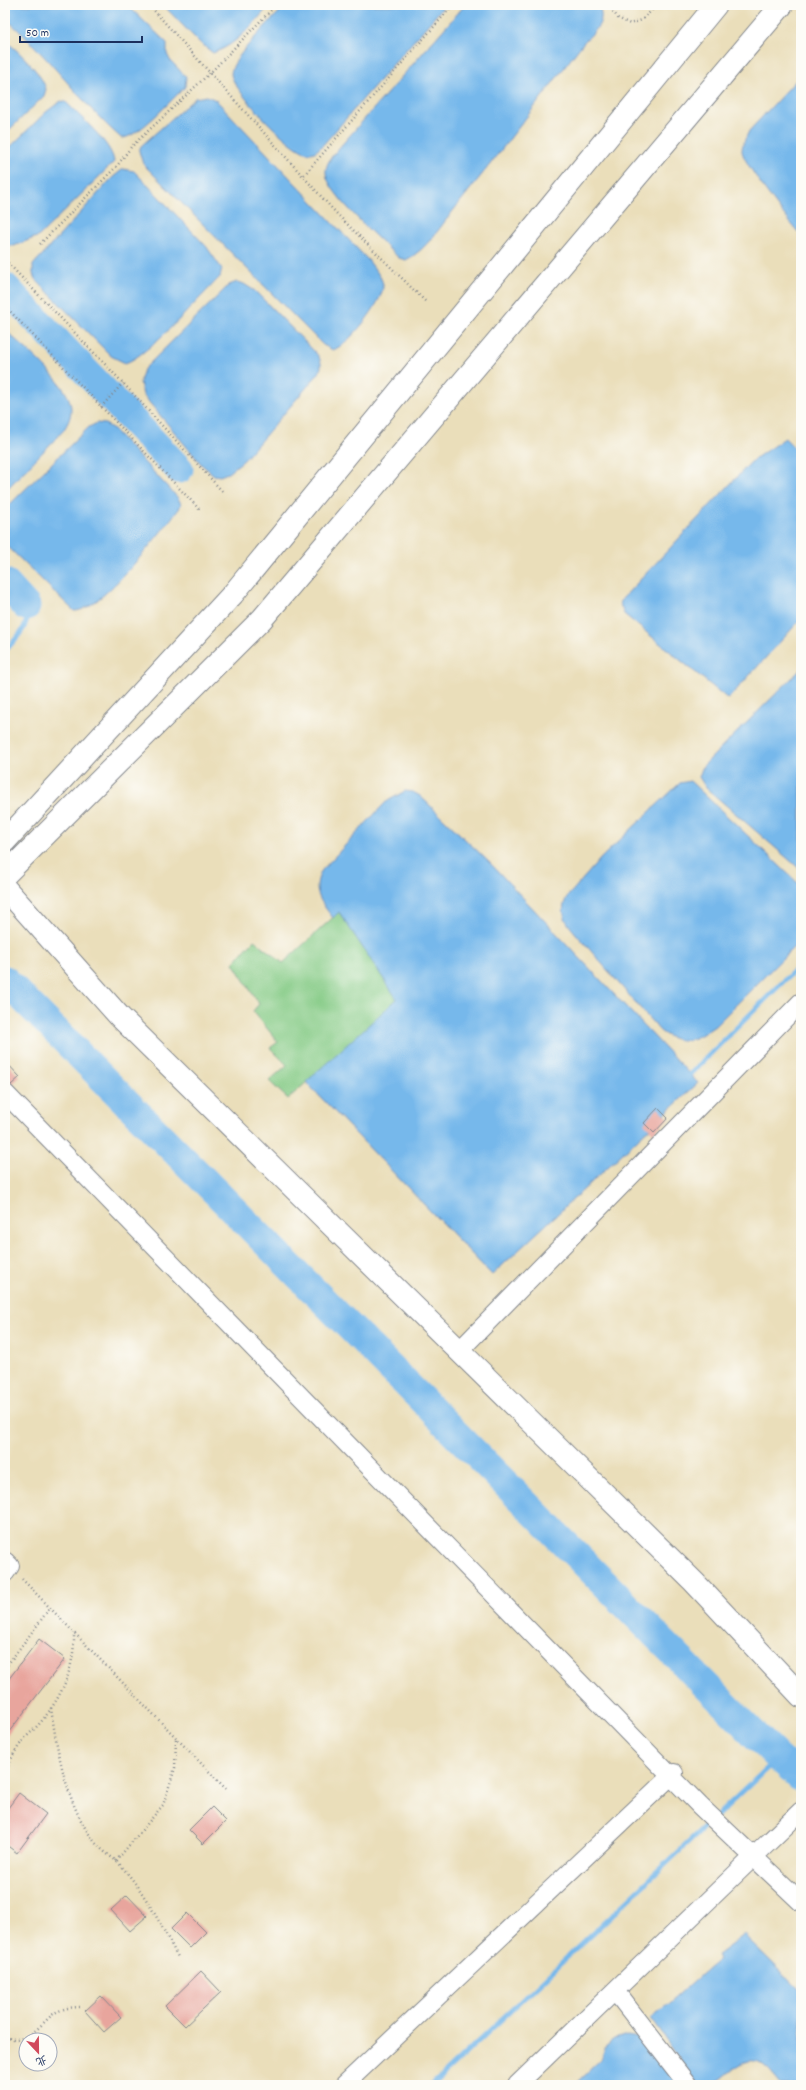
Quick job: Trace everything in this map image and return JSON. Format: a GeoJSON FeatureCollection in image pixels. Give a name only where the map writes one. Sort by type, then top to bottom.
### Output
{"type":"FeatureCollection","features":[{"type":"Feature","properties":{"kind":"main road"},"geometry":{"type":"LineString","coordinates":[[5,841],[233,594],[716,5]]}},
{"type":"Feature","properties":{"kind":"main road"},"geometry":{"type":"LineString","coordinates":[[5,875],[262,619],[782,5]]}},
{"type":"Feature","properties":{"kind":"main road"},"geometry":{"type":"LineString","coordinates":[[5,888],[120,1017],[694,1582],[801,1696]]}},
{"type":"Feature","properties":{"kind":"street"},"geometry":{"type":"LineString","coordinates":[[459,1351],[801,1002]]}},
{"type":"Feature","properties":{"kind":"street"},"geometry":{"type":"LineString","coordinates":[[5,1093],[700,1806],[801,1902]]}},
{"type":"Feature","properties":{"kind":"street"},"geometry":{"type":"LineString","coordinates":[[344,2085],[674,1772]]}},
{"type":"Feature","properties":{"kind":"street"},"geometry":{"type":"LineString","coordinates":[[517,2085],[801,1811]]}},
{"type":"Feature","properties":{"kind":"street"},"geometry":{"type":"LineString","coordinates":[[615,1991],[688,2085]]}},
{"type":"Feature","properties":{"kind":"path"},"geometry":{"type":"LineString","coordinates":[[149,5],[338,214],[427,303]]}},
{"type":"Feature","properties":{"kind":"path"},"geometry":{"type":"LineString","coordinates":[[40,244],[117,166],[131,147],[210,73],[276,5]]}},
{"type":"Feature","properties":{"kind":"path"},"geometry":{"type":"LineString","coordinates":[[304,175],[453,5]]}},
{"type":"Feature","properties":{"kind":"path"},"geometry":{"type":"LineString","coordinates":[[608,5],[618,18],[630,24],[642,20],[657,5]]}},
{"type":"Feature","properties":{"kind":"path"},"geometry":{"type":"LineString","coordinates":[[5,260],[123,383],[223,492]]}},
{"type":"Feature","properties":{"kind":"path"},"geometry":{"type":"LineString","coordinates":[[5,306],[201,511]]}},
{"type":"Feature","properties":{"kind":"path"},"geometry":{"type":"LineString","coordinates":[[101,406],[123,383]]}},
{"type":"Feature","properties":{"kind":"path"},"geometry":{"type":"LineString","coordinates":[[7,1567],[50,1608],[226,1789]]}},
{"type":"Feature","properties":{"kind":"path"},"geometry":{"type":"LineString","coordinates":[[5,1668],[50,1608]]}},
{"type":"Feature","properties":{"kind":"path"},"geometry":{"type":"LineString","coordinates":[[5,1773],[21,1743],[40,1723],[51,1708],[68,1677],[75,1653],[74,1633]]}},
{"type":"Feature","properties":{"kind":"path"},"geometry":{"type":"LineString","coordinates":[[51,1708],[64,1776],[76,1810],[94,1841],[116,1861],[146,1896],[179,1959]]}},
{"type":"Feature","properties":{"kind":"path"},"geometry":{"type":"LineString","coordinates":[[116,1861],[163,1805],[175,1768],[176,1738]]}},
{"type":"Feature","properties":{"kind":"path"},"geometry":{"type":"LineString","coordinates":[[5,2037],[11,2039],[29,2036],[42,2026],[53,2014],[67,2008],[82,2007]]}},
{"type":"Feature","properties":{"kind":"green space"},"geometry":{"type":"Polygon","coordinates":[[[339,912],[398,999],[288,1099],[269,1081],[287,1065],[270,1048],[278,1042],[253,1011],[259,1004],[233,963],[254,940],[283,963],[339,912]]]}},
{"type":"Feature","properties":{"kind":"water"},"geometry":{"type":"Polygon","coordinates":[[[5,5],[127,5],[167,43],[167,54],[170,60],[186,77],[185,87],[145,126],[128,137],[121,138],[91,109],[35,47],[5,18],[5,5]]]}},
{"type":"Feature","properties":{"kind":"water"},"geometry":{"type":"Polygon","coordinates":[[[163,5],[270,5],[251,26],[230,45],[213,53],[200,43],[163,5]]]}},
{"type":"Feature","properties":{"kind":"water"},"geometry":{"type":"Polygon","coordinates":[[[286,5],[445,5],[323,145],[315,152],[309,153],[290,143],[264,119],[241,93],[231,74],[238,58],[245,49],[286,5]]]}},
{"type":"Feature","properties":{"kind":"water"},"geometry":{"type":"Polygon","coordinates":[[[465,5],[598,5],[601,16],[595,30],[583,43],[434,236],[414,256],[406,260],[399,258],[345,205],[329,182],[326,170],[330,160],[338,149],[465,5]]]}},
{"type":"Feature","properties":{"kind":"water"},"geometry":{"type":"Polygon","coordinates":[[[5,40],[34,69],[46,89],[44,96],[5,134],[5,40]]]}},
{"type":"Feature","properties":{"kind":"water"},"geometry":{"type":"Polygon","coordinates":[[[801,75],[801,235],[758,180],[744,158],[742,148],[749,131],[801,75]]]}},
{"type":"Feature","properties":{"kind":"water"},"geometry":{"type":"Polygon","coordinates":[[[207,96],[216,100],[369,261],[381,279],[383,285],[382,292],[372,311],[348,340],[333,350],[323,345],[143,164],[139,151],[141,146],[195,98],[207,96]]]}},
{"type":"Feature","properties":{"kind":"water"},"geometry":{"type":"Polygon","coordinates":[[[61,101],[66,102],[102,139],[108,147],[114,162],[39,236],[14,246],[6,245],[5,152],[46,112],[61,101]]]}},
{"type":"Feature","properties":{"kind":"water"},"geometry":{"type":"Polygon","coordinates":[[[123,169],[134,171],[206,246],[222,269],[220,277],[174,325],[146,350],[125,363],[111,356],[35,279],[33,274],[33,265],[112,178],[123,169]]]}},
{"type":"Feature","properties":{"kind":"water"},"geometry":{"type":"Polygon","coordinates":[[[237,282],[244,284],[255,291],[316,353],[320,360],[321,367],[319,373],[244,460],[228,473],[220,476],[214,475],[202,465],[143,395],[140,382],[144,369],[229,285],[237,282]]]}},
{"type":"Feature","properties":{"kind":"water"},"geometry":{"type":"Polygon","coordinates":[[[5,330],[55,377],[69,399],[71,408],[69,420],[63,431],[5,491],[5,330]]]}},
{"type":"Feature","properties":{"kind":"water"},"geometry":{"type":"Polygon","coordinates":[[[97,423],[105,424],[112,428],[178,498],[181,504],[179,509],[145,551],[114,585],[99,599],[86,608],[74,611],[5,544],[5,509],[89,427],[97,423]]]}},
{"type":"Feature","properties":{"kind":"water"},"geometry":{"type":"Polygon","coordinates":[[[785,438],[801,455],[801,619],[728,699],[624,614],[620,604],[622,599],[753,460],[785,438]]]}},
{"type":"Feature","properties":{"kind":"water"},"geometry":{"type":"Polygon","coordinates":[[[801,669],[801,870],[706,788],[699,777],[703,766],[801,669]]]}},
{"type":"Feature","properties":{"kind":"water"},"geometry":{"type":"Polygon","coordinates":[[[690,781],[801,886],[801,940],[715,1026],[694,1038],[682,1040],[675,1039],[660,1031],[572,929],[565,918],[563,910],[567,897],[602,857],[680,783],[690,781]]]}},
{"type":"Feature","properties":{"kind":"water"},"geometry":{"type":"Polygon","coordinates":[[[405,791],[413,792],[420,796],[490,863],[698,1083],[492,1275],[306,1082],[397,999],[339,912],[333,918],[324,906],[318,895],[317,884],[322,870],[386,802],[405,791]]]}},
{"type":"Feature","properties":{"kind":"water"},"geometry":{"type":"Polygon","coordinates":[[[744,1935],[801,1991],[801,2085],[782,2085],[766,2067],[760,2063],[747,2061],[740,2064],[711,2084],[698,2085],[651,2018],[719,1959],[717,1955],[744,1935]]]}},
{"type":"Feature","properties":{"kind":"water"},"geometry":{"type":"Polygon","coordinates":[[[627,2035],[639,2037],[649,2044],[681,2085],[575,2085],[600,2061],[604,2048],[615,2039],[627,2035]]]}},
{"type":"Feature","properties":{"kind":"building"},"geometry":{"type":"Polygon","coordinates":[[[5,1061],[20,1077],[11,1085],[5,1083],[5,1061]]]}},
{"type":"Feature","properties":{"kind":"building"},"geometry":{"type":"Polygon","coordinates":[[[658,1108],[668,1118],[654,1133],[644,1123],[658,1108]]]}},
{"type":"Feature","properties":{"kind":"building"},"geometry":{"type":"Polygon","coordinates":[[[39,1639],[65,1659],[5,1737],[5,1684],[39,1639]]]}},
{"type":"Feature","properties":{"kind":"building"},"geometry":{"type":"Polygon","coordinates":[[[19,1793],[46,1814],[17,1853],[5,1844],[5,1812],[19,1793]]]}},
{"type":"Feature","properties":{"kind":"building"},"geometry":{"type":"Polygon","coordinates":[[[212,1807],[226,1821],[203,1844],[189,1830],[212,1807]]]}},
{"type":"Feature","properties":{"kind":"building"},"geometry":{"type":"Polygon","coordinates":[[[127,1895],[147,1916],[130,1931],[111,1910],[127,1895]]]}},
{"type":"Feature","properties":{"kind":"building"},"geometry":{"type":"Polygon","coordinates":[[[187,1913],[206,1932],[190,1948],[171,1929],[187,1913]]]}},
{"type":"Feature","properties":{"kind":"building"},"geometry":{"type":"Polygon","coordinates":[[[201,1971],[221,1992],[185,2026],[165,2006],[201,1971]]]}},
{"type":"Feature","properties":{"kind":"building"},"geometry":{"type":"Polygon","coordinates":[[[101,1996],[121,2017],[104,2032],[85,2011],[101,1996]]]}},
{"type":"Feature","properties":{"kind":"waterway"},"geometry":{"type":"LineString","coordinates":[[5,287],[179,469]]}},
{"type":"Feature","properties":{"kind":"waterway"},"geometry":{"type":"LineString","coordinates":[[5,583],[26,606]]}},
{"type":"Feature","properties":{"kind":"waterway"},"geometry":{"type":"LineString","coordinates":[[5,651],[25,625],[27,619],[26,606]]}},
{"type":"Feature","properties":{"kind":"waterway"},"geometry":{"type":"LineString","coordinates":[[688,1076],[801,964]]}},
{"type":"Feature","properties":{"kind":"waterway"},"geometry":{"type":"LineString","coordinates":[[5,980],[778,1758],[801,1778]]}},
{"type":"Feature","properties":{"kind":"waterway"},"geometry":{"type":"LineString","coordinates":[[432,2085],[778,1758]]}},
{"type":"Feature","properties":{"kind":"waterway"},"geometry":{"type":"LineString","coordinates":[[795,1772],[801,1766]]}}]}
